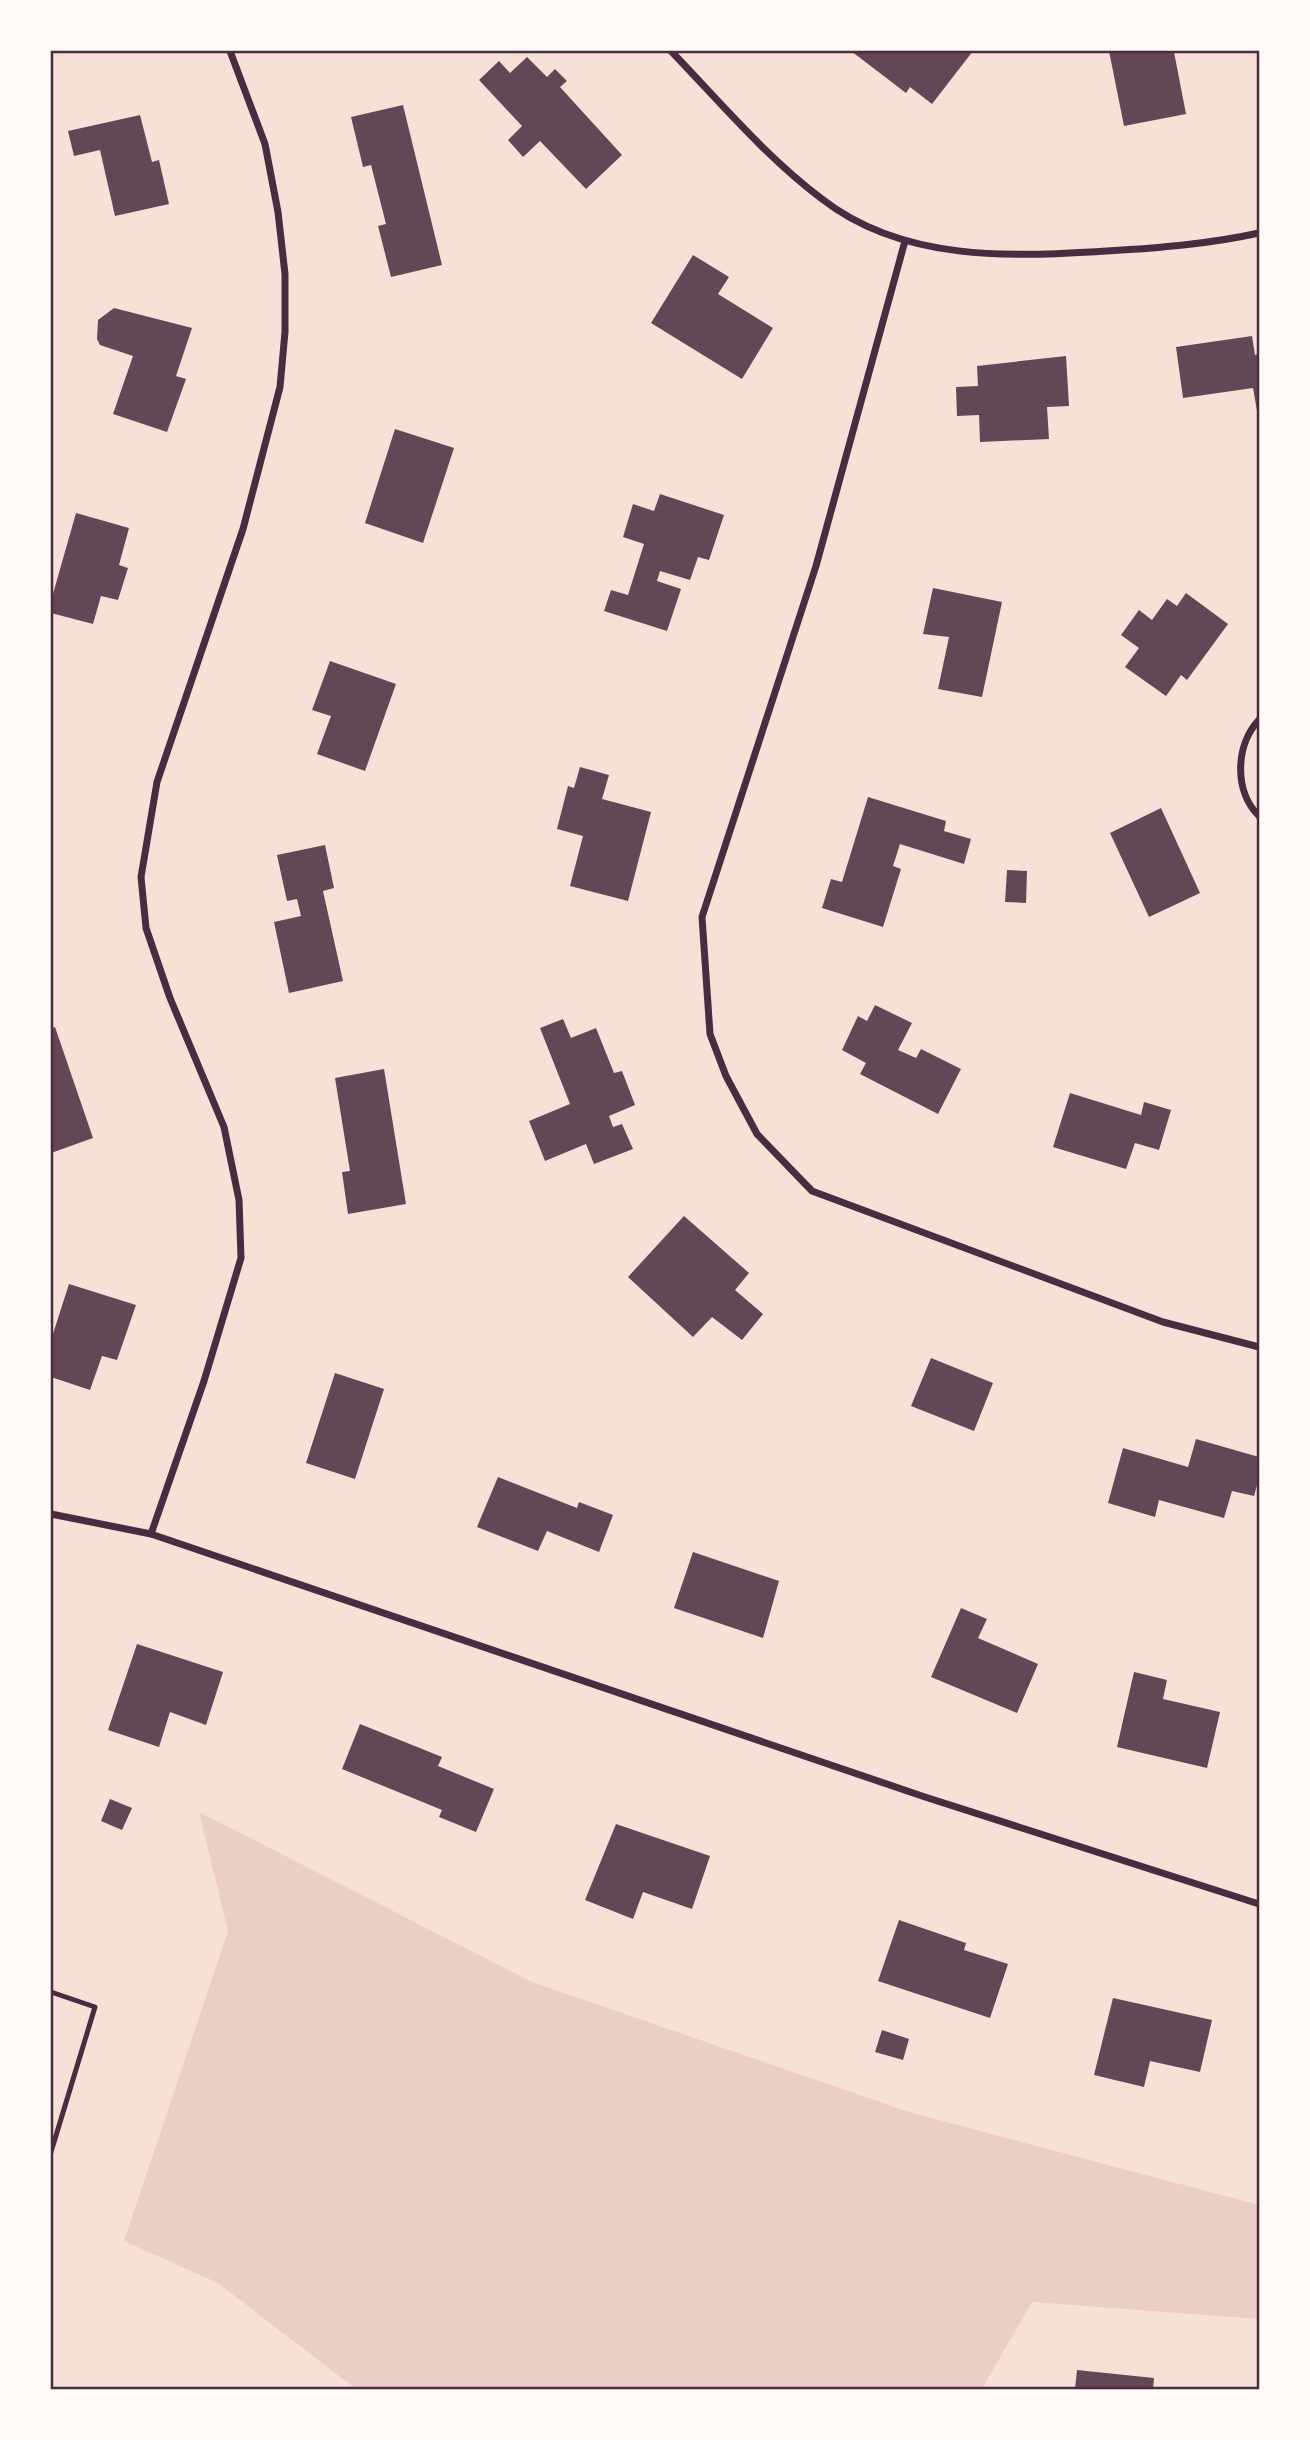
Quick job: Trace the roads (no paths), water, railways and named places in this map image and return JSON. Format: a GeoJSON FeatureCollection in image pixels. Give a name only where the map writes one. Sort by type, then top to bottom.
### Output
{"type":"FeatureCollection","features":[{"type":"Feature","properties":{"kind":"street"},"geometry":{"type":"LineString","coordinates":[[151,1534],[204,1381],[241,1258],[239,1200],[224,1127],[170,998],[146,928],[141,877],[157,782],[243,529],[280,387],[285,332],[285,274],[278,212],[265,144],[230,51]]}},
{"type":"Feature","properties":{"kind":"street"},"geometry":{"type":"LineString","coordinates":[[671,51],[787,169],[822,200],[874,229],[905,241],[942,250],[1017,254],[1167,247],[1218,242],[1259,233]]}},
{"type":"Feature","properties":{"kind":"street"},"geometry":{"type":"LineString","coordinates":[[905,241],[816,566],[702,917],[710,1034],[726,1076],[757,1134],[812,1191],[1163,1322],[1259,1347]]}},
{"type":"Feature","properties":{"kind":"street"},"geometry":{"type":"LineString","coordinates":[[1259,720],[1244,743],[1240,766],[1243,788],[1259,816]]}},
{"type":"Feature","properties":{"kind":"street"},"geometry":{"type":"LineString","coordinates":[[51,1514],[151,1534],[912,1793],[1259,1904]]}},
{"type":"Feature","properties":{"kind":"lane"},"geometry":{"type":"LineString","coordinates":[[51,1993],[95,2007],[51,2152]]}}]}
